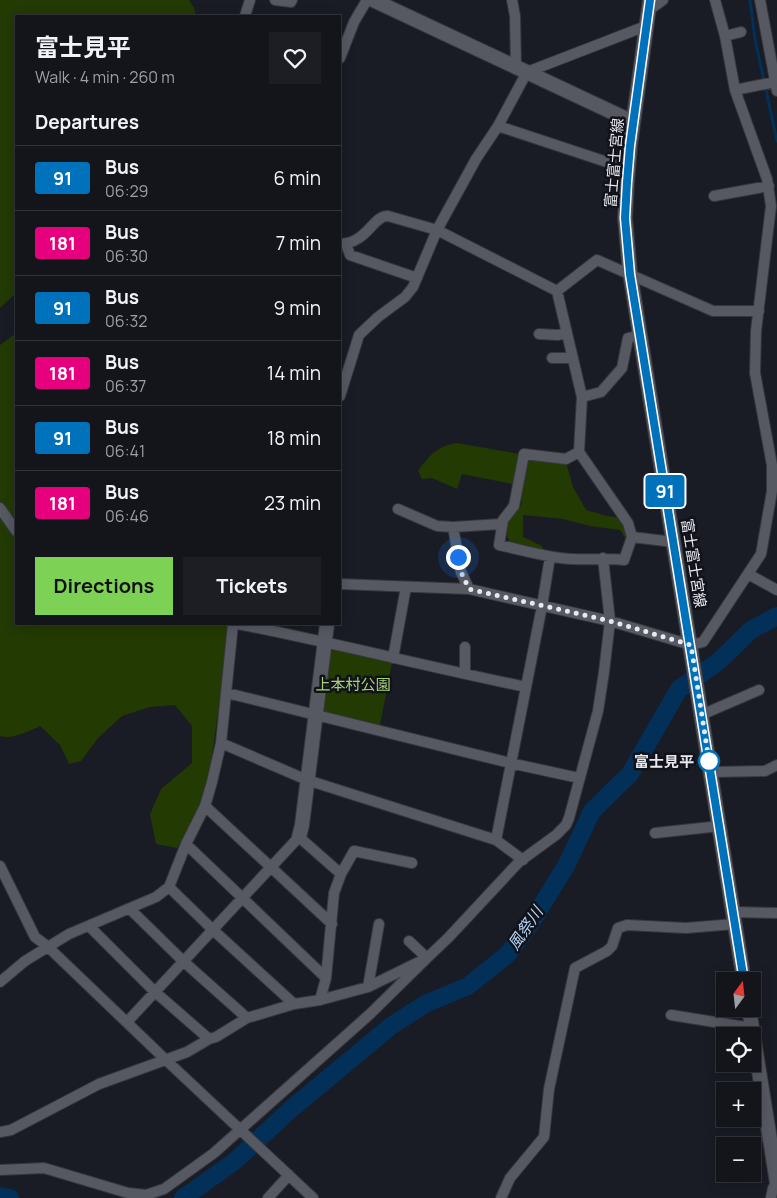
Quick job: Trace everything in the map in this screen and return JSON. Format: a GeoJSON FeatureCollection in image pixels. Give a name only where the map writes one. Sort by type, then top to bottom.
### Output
{"type":"FeatureCollection","features":[{"type":"Feature","properties":{"kind":"main road"},"geometry":{"type":"LineString","coordinates":[[373,0],[389,3],[522,70],[633,122]]}},
{"type":"Feature","properties":{"kind":"main road","name":"富士富士宮線"},"geometry":{"type":"LineString","coordinates":[[649,5],[628,169],[625,218],[630,274],[743,972]]}},
{"type":"Feature","properties":{"kind":"main road"},"geometry":{"type":"LineString","coordinates":[[299,837],[327,625]]}},
{"type":"Feature","properties":{"kind":"main road"},"geometry":{"type":"LineString","coordinates":[[759,1072],[777,1183]]}},
{"type":"Feature","properties":{"kind":"street"},"geometry":{"type":"LineString","coordinates":[[245,15],[250,0]]}},
{"type":"Feature","properties":{"kind":"street"},"geometry":{"type":"LineString","coordinates":[[275,0],[291,2],[292,0]]}},
{"type":"Feature","properties":{"kind":"street"},"geometry":{"type":"LineString","coordinates":[[341,55],[354,22],[367,0]]}},
{"type":"Feature","properties":{"kind":"street"},"geometry":{"type":"LineString","coordinates":[[341,389],[345,361],[359,336],[378,316],[405,298],[413,287],[437,230],[476,159],[498,126],[522,70],[512,0]]}},
{"type":"Feature","properties":{"kind":"street"},"geometry":{"type":"LineString","coordinates":[[649,5],[663,0]]}},
{"type":"Feature","properties":{"kind":"street"},"geometry":{"type":"LineString","coordinates":[[341,584],[469,589],[610,621],[691,645],[703,642],[761,554],[772,491],[772,465],[755,373],[756,331],[771,206],[769,186],[735,90],[725,36],[715,0]]}},
{"type":"Feature","properties":{"kind":"street"},"geometry":{"type":"LineString","coordinates":[[735,90],[757,86],[776,87],[772,36],[760,0]]}},
{"type":"Feature","properties":{"kind":"street"},"geometry":{"type":"LineString","coordinates":[[522,70],[646,26]]}},
{"type":"Feature","properties":{"kind":"street"},"geometry":{"type":"LineString","coordinates":[[725,36],[741,32]]}},
{"type":"Feature","properties":{"kind":"street"},"geometry":{"type":"LineString","coordinates":[[498,126],[628,169]]}},
{"type":"Feature","properties":{"kind":"street"},"geometry":{"type":"LineString","coordinates":[[714,196],[769,186]]}},
{"type":"Feature","properties":{"kind":"street"},"geometry":{"type":"LineString","coordinates":[[417,278],[350,255],[343,244],[358,240],[378,219],[384,216],[437,230],[557,291],[582,398],[579,452],[628,523],[632,537],[624,560],[603,558],[572,560],[550,557],[499,544],[501,524],[514,506],[524,454],[566,459],[579,452]]}},
{"type":"Feature","properties":{"kind":"street"},"geometry":{"type":"LineString","coordinates":[[557,291],[597,260],[713,311],[759,311]]}},
{"type":"Feature","properties":{"kind":"street"},"geometry":{"type":"LineString","coordinates":[[538,334],[558,335],[567,333]]}},
{"type":"Feature","properties":{"kind":"street"},"geometry":{"type":"LineString","coordinates":[[582,398],[601,392],[622,368],[628,338],[641,335]]}},
{"type":"Feature","properties":{"kind":"street"},"geometry":{"type":"LineString","coordinates":[[552,358],[573,358]]}},
{"type":"Feature","properties":{"kind":"street"},"geometry":{"type":"LineString","coordinates":[[0,508],[15,530]]}},
{"type":"Feature","properties":{"kind":"street"},"geometry":{"type":"LineString","coordinates":[[398,510],[437,526],[501,524]]}},
{"type":"Feature","properties":{"kind":"street"},"geometry":{"type":"LineString","coordinates":[[453,527],[461,572],[469,589]]}},
{"type":"Feature","properties":{"kind":"street"},"geometry":{"type":"LineString","coordinates":[[632,537],[674,542]]}},
{"type":"Feature","properties":{"kind":"street"},"geometry":{"type":"LineString","coordinates":[[496,840],[550,557]]}},
{"type":"Feature","properties":{"kind":"street"},"geometry":{"type":"LineString","coordinates":[[0,1170],[44,1168],[128,1192],[146,1195],[164,1189],[214,1153],[370,1014],[523,860],[566,825],[598,710],[610,621],[603,558]]}},
{"type":"Feature","properties":{"kind":"street"},"geometry":{"type":"LineString","coordinates":[[748,574],[777,590]]}},
{"type":"Feature","properties":{"kind":"street"},"geometry":{"type":"LineString","coordinates":[[393,658],[406,587]]}},
{"type":"Feature","properties":{"kind":"street"},"geometry":{"type":"LineString","coordinates":[[0,982],[48,946],[69,934],[156,897],[169,887],[186,844],[205,806],[221,743],[233,625]]}},
{"type":"Feature","properties":{"kind":"street"},"geometry":{"type":"LineString","coordinates":[[243,625],[324,641],[526,687]]}},
{"type":"Feature","properties":{"kind":"street"},"geometry":{"type":"LineString","coordinates":[[464,647],[465,674]]}},
{"type":"Feature","properties":{"kind":"street"},"geometry":{"type":"LineString","coordinates":[[701,715],[758,690]]}},
{"type":"Feature","properties":{"kind":"street"},"geometry":{"type":"LineString","coordinates":[[227,693],[510,764],[579,778]]}},
{"type":"Feature","properties":{"kind":"street"},"geometry":{"type":"LineString","coordinates":[[221,743],[307,780],[496,840],[523,860]]}},
{"type":"Feature","properties":{"kind":"street"},"geometry":{"type":"LineString","coordinates":[[711,772],[765,771],[777,766]]}},
{"type":"Feature","properties":{"kind":"street"},"geometry":{"type":"LineString","coordinates":[[205,806],[332,924]]}},
{"type":"Feature","properties":{"kind":"street"},"geometry":{"type":"LineString","coordinates":[[654,833],[720,826]]}},
{"type":"Feature","properties":{"kind":"street"},"geometry":{"type":"LineString","coordinates":[[127,1022],[299,837],[341,874]]}},
{"type":"Feature","properties":{"kind":"street"},"geometry":{"type":"LineString","coordinates":[[186,844],[326,978]]}},
{"type":"Feature","properties":{"kind":"street"},"geometry":{"type":"LineString","coordinates":[[320,1000],[326,978],[334,893],[341,874],[354,851],[412,863]]}},
{"type":"Feature","properties":{"kind":"street"},"geometry":{"type":"LineString","coordinates":[[1,871],[35,937],[48,946],[313,1198]]}},
{"type":"Feature","properties":{"kind":"street"},"geometry":{"type":"LineString","coordinates":[[169,887],[294,1004]]}},
{"type":"Feature","properties":{"kind":"street"},"geometry":{"type":"LineString","coordinates":[[130,909],[183,961],[247,1018]]}},
{"type":"Feature","properties":{"kind":"street"},"geometry":{"type":"LineString","coordinates":[[501,1198],[510,1178],[544,1137],[549,1089],[574,968],[607,951],[612,946],[618,928],[626,925],[686,928],[734,918],[777,913]]}},
{"type":"Feature","properties":{"kind":"street"},"geometry":{"type":"LineString","coordinates":[[368,987],[379,924]]}},
{"type":"Feature","properties":{"kind":"street"},"geometry":{"type":"LineString","coordinates":[[89,926],[154,991],[209,1039]]}},
{"type":"Feature","properties":{"kind":"street"},"geometry":{"type":"LineString","coordinates":[[409,941],[427,958]]}},
{"type":"Feature","properties":{"kind":"street"},"geometry":{"type":"LineString","coordinates":[[0,1132],[11,1130],[99,1084],[167,1061],[187,1052],[247,1018],[294,1004],[320,1000],[368,987],[427,958]]}},
{"type":"Feature","properties":{"kind":"street"},"geometry":{"type":"LineString","coordinates":[[671,1014],[746,1027]]}},
{"type":"Feature","properties":{"kind":"street"},"geometry":{"type":"LineString","coordinates":[[268,1198],[289,1175]]}},
{"type":"Feature","properties":{"kind":"street"},"geometry":{"type":"LineString","coordinates":[[771,1198],[773,1188],[777,1183]]}},
{"type":"Feature","properties":{"kind":"green space"},"geometry":{"type":"Polygon","coordinates":[[[0,0],[189,0],[196,15],[15,15],[15,294],[0,308],[0,0]]]}},
{"type":"Feature","properties":{"kind":"green space"},"geometry":{"type":"Polygon","coordinates":[[[15,334],[15,625],[236,625],[219,705],[205,806],[177,848],[156,844],[150,814],[161,789],[192,763],[192,726],[175,705],[150,707],[122,716],[98,738],[81,761],[69,764],[60,745],[40,726],[15,736],[0,736],[0,345],[15,334]]]}},
{"type":"Feature","properties":{"kind":"green space"},"geometry":{"type":"Polygon","coordinates":[[[456,443],[566,462],[573,487],[586,510],[622,518],[631,530],[628,542],[620,530],[590,526],[563,519],[523,515],[523,537],[542,546],[545,553],[510,543],[503,526],[522,504],[517,485],[462,474],[457,489],[432,478],[422,479],[418,471],[430,456],[438,449],[456,443]]]}},
{"type":"Feature","properties":{"kind":"green space","name":"上本村公園"},"geometry":{"type":"Polygon","coordinates":[[[324,641],[393,658],[379,730],[316,715],[324,641]]]}},
{"type":"Feature","properties":{"kind":"waterway"},"geometry":{"type":"LineString","coordinates":[[750,0],[755,39],[777,141]]}},
{"type":"Feature","properties":{"kind":"waterway","name":"風祭川"},"geometry":{"type":"LineString","coordinates":[[183,1198],[235,1161],[291,1109],[391,1026],[425,1004],[468,986],[508,954],[532,921],[566,866],[592,811],[630,774],[679,689],[718,662],[751,630],[777,616]]}},
{"type":"Feature","properties":{"kind":"waterway","name":"風祭川"},"geometry":{"type":"LineString","coordinates":[[0,1196],[10,1198]]}},
{"type":"Feature","properties":{"kind":"bus line","name":"91"},"geometry":{"type":"LineString","coordinates":[[650,0],[630,146],[627,182],[625,218],[630,274],[743,972]]}},
{"type":"Feature","properties":{"kind":"place","name":"富士見平"},"geometry":{"type":"Point","coordinates":[709,761]}},
{"type":"Feature","properties":{"kind":"route"},"geometry":{"type":"LineString","coordinates":[[458,557],[461,572],[469,589],[610,621],[691,645],[709,761]]}}]}
